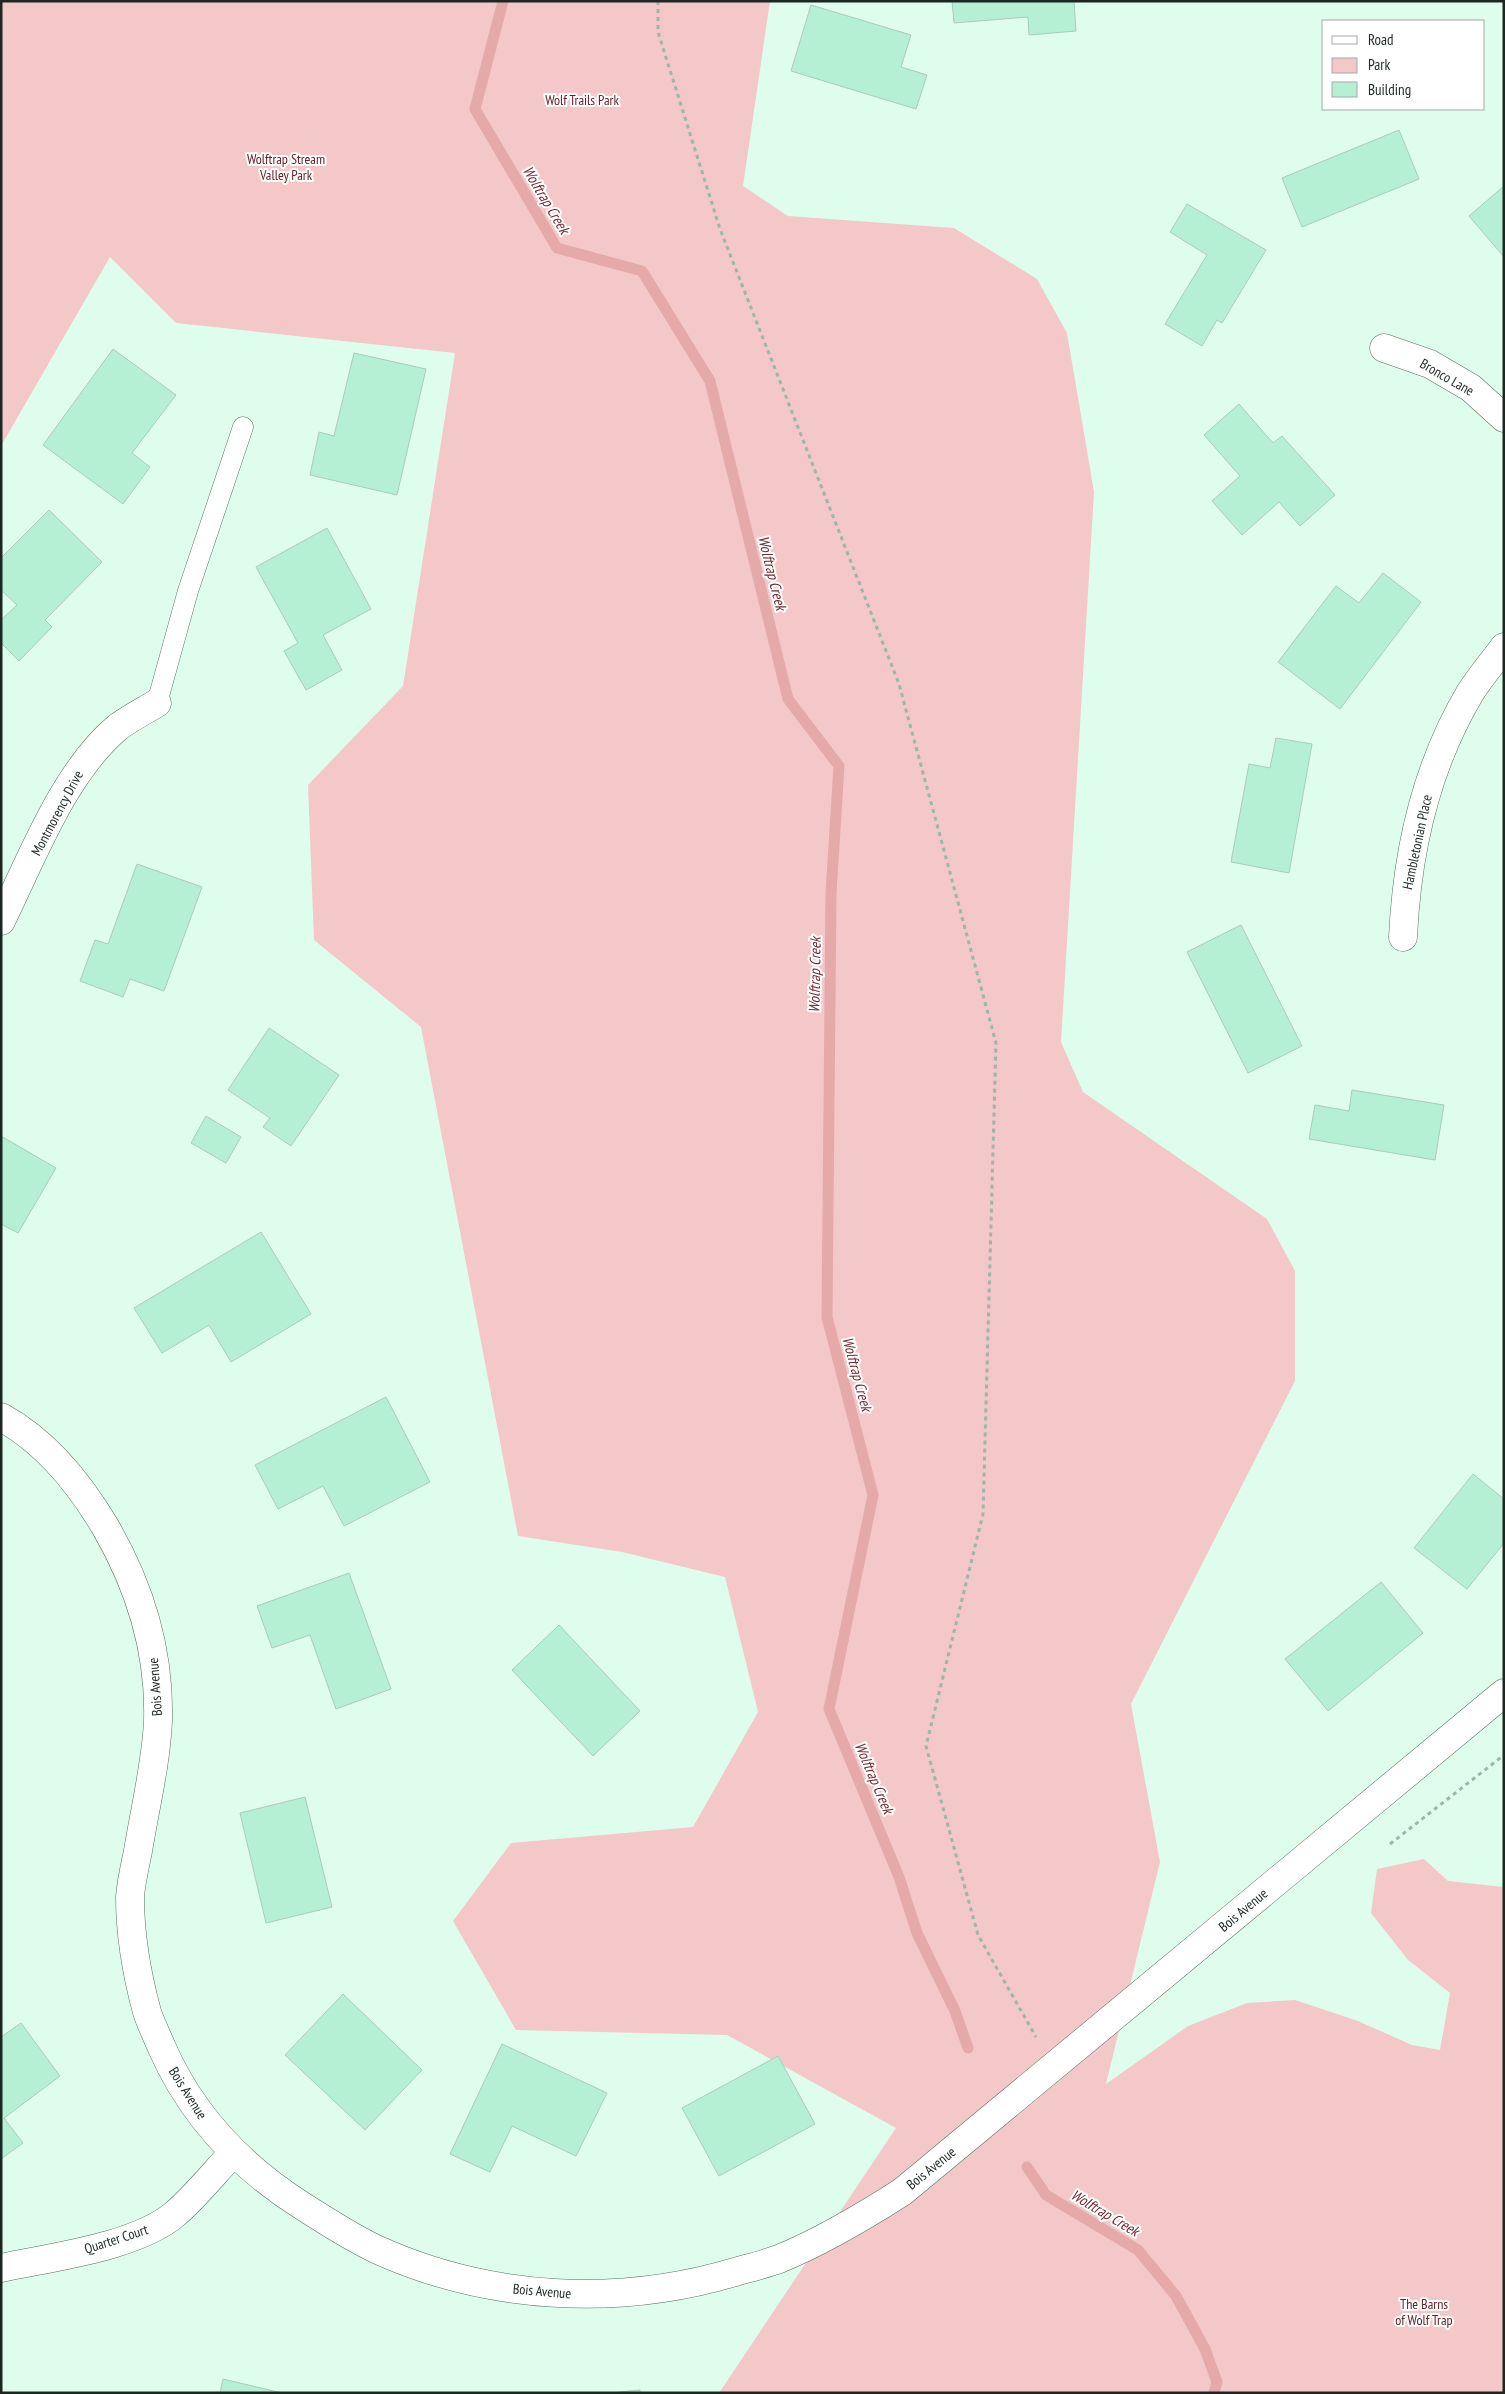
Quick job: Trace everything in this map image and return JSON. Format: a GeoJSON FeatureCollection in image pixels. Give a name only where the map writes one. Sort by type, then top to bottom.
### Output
{"type":"FeatureCollection","features":[{"type":"Feature","properties":{"kind":"street","name":"Bronco Lane"},"geometry":{"type":"LineString","coordinates":[[1384,348],[1430,364],[1471,388],[1504,418]]}},
{"type":"Feature","properties":{"kind":"street","name":"Hambletonian Place"},"geometry":{"type":"LineString","coordinates":[[1403,937],[1408,875],[1421,808],[1443,745],[1470,692],[1504,647]]}},
{"type":"Feature","properties":{"kind":"street","name":"Montmorency Drive"},"geometry":{"type":"LineString","coordinates":[[1,921],[68,786],[87,759],[119,727],[157,703]]}},
{"type":"Feature","properties":{"kind":"street","name":"Bois Avenue"},"geometry":{"type":"LineString","coordinates":[[1,1417],[48,1451],[86,1493],[119,1551],[144,1612],[156,1668],[158,1722],[130,1895],[134,1958],[148,2016],[173,2072],[204,2120],[233,2153],[275,2189],[341,2230],[379,2250],[450,2276],[506,2288],[562,2294],[637,2293],[700,2282],[778,2259],[853,2223],[902,2192],[1504,1693]]}},
{"type":"Feature","properties":{"kind":"street","name":"Quarter Court"},"geometry":{"type":"LineString","coordinates":[[1,2268],[90,2249],[144,2234],[174,2214],[233,2153]]}},
{"type":"Feature","properties":{"kind":"lane"},"geometry":{"type":"LineString","coordinates":[[157,703],[188,591],[243,427]]}},
{"type":"Feature","properties":{"kind":"path"},"geometry":{"type":"LineString","coordinates":[[658,1],[658,32],[720,229],[899,684],[996,1043],[983,1514],[926,1746],[978,1935],[1054,2067]]}},
{"type":"Feature","properties":{"kind":"path"},"geometry":{"type":"LineString","coordinates":[[1390,1844],[1504,1755]]}},
{"type":"Feature","properties":{"kind":"green space"},"geometry":{"type":"Polygon","coordinates":[[[1,1],[770,1],[743,186],[788,216],[954,228],[1037,279],[1067,333],[1094,492],[1061,1042],[1083,1092],[1267,1219],[1295,1271],[1295,1381],[1131,1704],[1160,1862],[1106,2084],[1188,2026],[1247,2003],[1295,2000],[1358,2021],[1412,2045],[1440,2050],[1450,1993],[1408,1960],[1371,1913],[1377,1869],[1424,1859],[1448,1881],[1504,1887],[1504,2393],[719,2393],[896,2128],[727,2035],[516,2030],[453,1921],[511,1843],[693,1827],[758,1712],[725,1577],[622,1552],[518,1536],[421,1027],[314,940],[308,785],[403,686],[455,353],[176,323],[110,257],[1,446],[1,1]]]}},
{"type":"Feature","properties":{"kind":"building"},"geometry":{"type":"Polygon","coordinates":[[[952,1],[1074,1],[1076,31],[1029,35],[1028,17],[954,23],[952,1]]]}},
{"type":"Feature","properties":{"kind":"building"},"geometry":{"type":"Polygon","coordinates":[[[811,5],[911,35],[901,67],[927,75],[916,109],[791,71],[811,5]]]}},
{"type":"Feature","properties":{"kind":"building"},"geometry":{"type":"Polygon","coordinates":[[[1399,130],[1419,179],[1302,227],[1282,178],[1399,130]]]}},
{"type":"Feature","properties":{"kind":"building"},"geometry":{"type":"Polygon","coordinates":[[[1504,186],[1504,257],[1469,216],[1504,186]]]}},
{"type":"Feature","properties":{"kind":"building"},"geometry":{"type":"Polygon","coordinates":[[[1187,204],[1266,250],[1222,323],[1217,320],[1202,346],[1165,324],[1207,255],[1170,232],[1187,204]]]}},
{"type":"Feature","properties":{"kind":"building"},"geometry":{"type":"Polygon","coordinates":[[[113,349],[176,395],[132,453],[150,467],[123,504],[43,445],[113,349]]]}},
{"type":"Feature","properties":{"kind":"building"},"geometry":{"type":"Polygon","coordinates":[[[354,353],[426,369],[397,495],[310,475],[319,432],[334,436],[354,353]]]}},
{"type":"Feature","properties":{"kind":"building"},"geometry":{"type":"Polygon","coordinates":[[[1239,404],[1273,443],[1282,436],[1335,495],[1300,526],[1279,502],[1242,535],[1212,501],[1240,476],[1204,435],[1239,404]]]}},
{"type":"Feature","properties":{"kind":"building"},"geometry":{"type":"Polygon","coordinates":[[[49,510],[102,562],[45,620],[52,627],[19,661],[1,643],[1,620],[17,605],[1,590],[1,558],[49,510]]]}},
{"type":"Feature","properties":{"kind":"building"},"geometry":{"type":"Polygon","coordinates":[[[327,528],[371,609],[323,635],[342,670],[306,690],[284,651],[298,643],[256,567],[327,528]]]}},
{"type":"Feature","properties":{"kind":"building"},"geometry":{"type":"Polygon","coordinates":[[[1383,573],[1421,602],[1340,709],[1278,662],[1336,586],[1359,603],[1383,573]]]}},
{"type":"Feature","properties":{"kind":"building"},"geometry":{"type":"Polygon","coordinates":[[[1276,738],[1312,744],[1289,873],[1231,862],[1249,764],[1270,768],[1276,738]]]}},
{"type":"Feature","properties":{"kind":"building"},"geometry":{"type":"Polygon","coordinates":[[[137,864],[202,887],[164,991],[130,979],[123,997],[80,981],[95,940],[108,944],[137,864]]]}},
{"type":"Feature","properties":{"kind":"building"},"geometry":{"type":"Polygon","coordinates":[[[1241,925],[1302,1046],[1248,1073],[1187,952],[1241,925]]]}},
{"type":"Feature","properties":{"kind":"building"},"geometry":{"type":"Polygon","coordinates":[[[269,1028],[339,1075],[291,1146],[263,1127],[270,1118],[228,1090],[269,1028]]]}},
{"type":"Feature","properties":{"kind":"building"},"geometry":{"type":"Polygon","coordinates":[[[1352,1090],[1444,1105],[1435,1160],[1309,1139],[1315,1105],[1349,1111],[1352,1090]]]}},
{"type":"Feature","properties":{"kind":"building"},"geometry":{"type":"Polygon","coordinates":[[[206,1116],[241,1137],[226,1163],[191,1143],[206,1116]]]}},
{"type":"Feature","properties":{"kind":"building"},"geometry":{"type":"Polygon","coordinates":[[[1,1136],[56,1168],[18,1233],[1,1224],[1,1136]]]}},
{"type":"Feature","properties":{"kind":"building"},"geometry":{"type":"Polygon","coordinates":[[[261,1232],[311,1314],[231,1362],[209,1325],[162,1353],[134,1308],[261,1232]]]}},
{"type":"Feature","properties":{"kind":"building"},"geometry":{"type":"Polygon","coordinates":[[[386,1397],[430,1482],[344,1526],[323,1486],[278,1509],[255,1465],[386,1397]]]}},
{"type":"Feature","properties":{"kind":"building"},"geometry":{"type":"Polygon","coordinates":[[[1473,1474],[1504,1499],[1504,1543],[1467,1589],[1414,1548],[1473,1474]]]}},
{"type":"Feature","properties":{"kind":"building"},"geometry":{"type":"Polygon","coordinates":[[[349,1573],[391,1689],[336,1709],[310,1635],[272,1648],[257,1606],[349,1573]]]}},
{"type":"Feature","properties":{"kind":"building"},"geometry":{"type":"Polygon","coordinates":[[[1381,1582],[1423,1633],[1328,1711],[1285,1659],[1381,1582]]]}},
{"type":"Feature","properties":{"kind":"building"},"geometry":{"type":"Polygon","coordinates":[[[559,1625],[640,1711],[593,1756],[512,1670],[559,1625]]]}},
{"type":"Feature","properties":{"kind":"building"},"geometry":{"type":"Polygon","coordinates":[[[305,1797],[332,1907],[266,1923],[240,1813],[305,1797]]]}},
{"type":"Feature","properties":{"kind":"building"},"geometry":{"type":"Polygon","coordinates":[[[343,1994],[422,2070],[365,2130],[285,2055],[343,1994]]]}},
{"type":"Feature","properties":{"kind":"building"},"geometry":{"type":"Polygon","coordinates":[[[21,2023],[60,2076],[4,2118],[23,2143],[1,2159],[1,2037],[21,2023]]]}},
{"type":"Feature","properties":{"kind":"building"},"geometry":{"type":"Polygon","coordinates":[[[502,2044],[607,2093],[576,2156],[512,2126],[490,2172],[450,2154],[502,2044]]]}},
{"type":"Feature","properties":{"kind":"building"},"geometry":{"type":"Polygon","coordinates":[[[778,2056],[815,2124],[719,2176],[682,2108],[778,2056]]]}},
{"type":"Feature","properties":{"kind":"building"},"geometry":{"type":"Polygon","coordinates":[[[223,2379],[282,2393],[220,2393],[223,2379]]]}},
{"type":"Feature","properties":{"kind":"building"},"geometry":{"type":"Polygon","coordinates":[[[640,2390],[640,2393],[610,2393],[640,2390]]]}},
{"type":"Feature","properties":{"kind":"waterway","name":"Wolftrap Creek"},"geometry":{"type":"LineString","coordinates":[[503,1],[475,109],[557,248],[642,271],[710,381],[788,699],[839,766],[831,893],[827,1317],[873,1495],[829,1709],[899,1877],[917,1933],[955,2011],[968,2048]]}},
{"type":"Feature","properties":{"kind":"waterway","name":"Wolftrap Creek"},"geometry":{"type":"LineString","coordinates":[[1027,2167],[1046,2195],[1138,2250],[1176,2296],[1205,2349],[1217,2382],[1214,2393]]}},
{"type":"Feature","properties":{"kind":"park label","name":"Wolf Trails Park"},"geometry":{"type":"Point","coordinates":[582,100]}},
{"type":"Feature","properties":{"kind":"park label","name":"Wolftrap Stream Valley Park"},"geometry":{"type":"Point","coordinates":[286,168]}},
{"type":"Feature","properties":{"kind":"park label","name":"The Barns of Wolf Trap"},"geometry":{"type":"Point","coordinates":[1424,2312]}}]}
